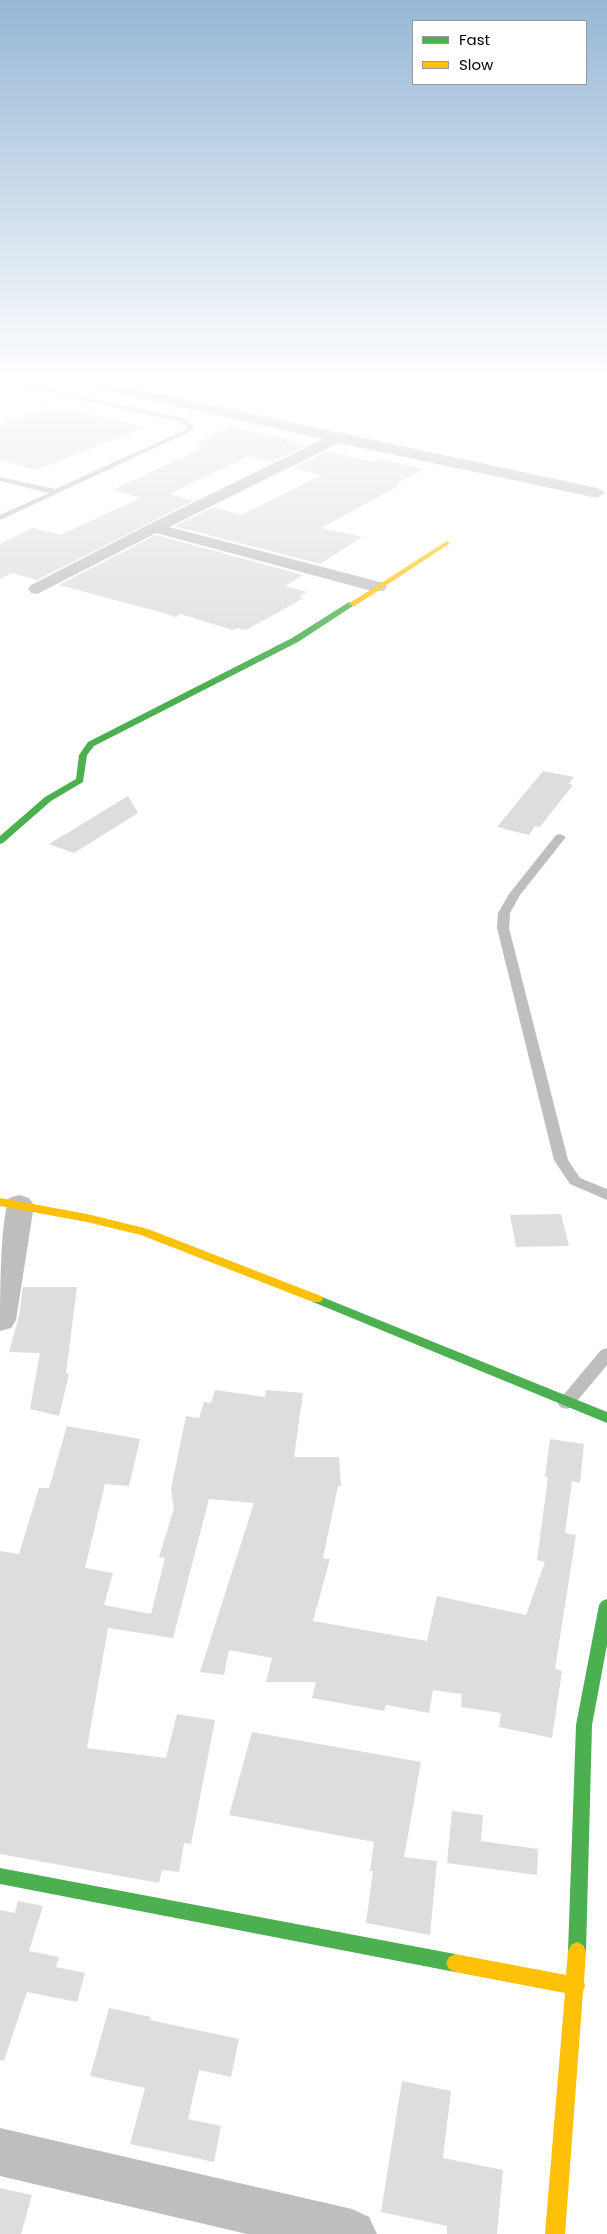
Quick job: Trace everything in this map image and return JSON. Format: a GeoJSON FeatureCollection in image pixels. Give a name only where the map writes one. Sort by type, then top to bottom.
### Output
{"type":"FeatureCollection","features":[{"type":"Feature","properties":{"kind":"street"},"geometry":{"type":"LineString","coordinates":[[38,589],[154,528],[247,482]]}},
{"type":"Feature","properties":{"kind":"street"},"geometry":{"type":"LineString","coordinates":[[573,482],[604,488]]}},
{"type":"Feature","properties":{"kind":"street"},"geometry":{"type":"LineString","coordinates":[[582,482],[604,488]]}},
{"type":"Feature","properties":{"kind":"street"},"geometry":{"type":"LineString","coordinates":[[154,528],[378,587]]}},
{"type":"Feature","properties":{"kind":"street"},"geometry":{"type":"LineString","coordinates":[[0,840],[48,799],[80,780],[83,755],[91,744],[295,640],[447,543]]}},
{"type":"Feature","properties":{"kind":"street"},"geometry":{"type":"LineString","coordinates":[[0,1320],[9,1204],[144,1232],[240,1268],[566,1403],[607,1418]]}},
{"type":"Feature","properties":{"kind":"street"},"geometry":{"type":"LineString","coordinates":[[555,2234],[595,1730],[607,1605]]}},
{"type":"Feature","properties":{"kind":"street"},"geometry":{"type":"LineString","coordinates":[[0,1876],[576,1986]]}},
{"type":"Feature","properties":{"kind":"street"},"geometry":{"type":"LineString","coordinates":[[0,2152],[352,2234]]}},
{"type":"Feature","properties":{"kind":"lane"},"geometry":{"type":"LineString","coordinates":[[14,482],[56,492]]}},
{"type":"Feature","properties":{"kind":"lane"},"geometry":{"type":"LineString","coordinates":[[0,518],[77,482]]}},
{"type":"Feature","properties":{"kind":"lane"},"geometry":{"type":"LineString","coordinates":[[560,837],[515,894],[504,913],[503,928],[561,1160],[575,1181],[607,1195]]}},
{"type":"Feature","properties":{"kind":"lane"},"geometry":{"type":"LineString","coordinates":[[566,1403],[607,1354]]}},
{"type":"Feature","properties":{"kind":"building"},"geometry":{"type":"Polygon","coordinates":[[[129,482],[194,482],[169,494],[193,501],[37,580],[12,573],[0,579],[0,544],[33,528],[60,535],[141,498],[113,490],[129,482]]]}},
{"type":"Feature","properties":{"kind":"building"},"geometry":{"type":"Polygon","coordinates":[[[307,482],[398,482],[395,484],[400,485],[321,528],[362,537],[320,564],[174,526],[214,507],[241,515],[307,482]]]}},
{"type":"Feature","properties":{"kind":"building"},"geometry":{"type":"Polygon","coordinates":[[[156,535],[303,575],[285,586],[307,592],[298,597],[304,598],[246,630],[237,628],[233,630],[180,614],[176,617],[59,585],[156,535]]]}},
{"type":"Feature","properties":{"kind":"building"},"geometry":{"type":"Polygon","coordinates":[[[543,771],[574,777],[569,784],[573,785],[540,827],[535,826],[529,835],[497,827],[543,771]]]}},
{"type":"Feature","properties":{"kind":"building"},"geometry":{"type":"Polygon","coordinates":[[[128,796],[138,813],[74,853],[49,844],[128,796]]]}},
{"type":"Feature","properties":{"kind":"building"},"geometry":{"type":"Polygon","coordinates":[[[561,1214],[569,1246],[516,1247],[510,1215],[561,1214]]]}},
{"type":"Feature","properties":{"kind":"building"},"geometry":{"type":"Polygon","coordinates":[[[23,1287],[77,1287],[66,1373],[69,1374],[59,1416],[30,1409],[40,1353],[9,1352],[19,1316],[23,1287]]]}},
{"type":"Feature","properties":{"kind":"building"},"geometry":{"type":"Polygon","coordinates":[[[215,1390],[265,1397],[266,1390],[303,1393],[294,1457],[339,1457],[341,1486],[338,1486],[323,1558],[330,1559],[313,1621],[427,1641],[437,1596],[526,1615],[545,1562],[537,1560],[548,1477],[545,1477],[550,1439],[584,1444],[580,1483],[572,1481],[565,1533],[576,1535],[555,1669],[562,1671],[552,1738],[499,1727],[501,1713],[461,1707],[462,1694],[433,1690],[429,1713],[386,1705],[384,1711],[312,1698],[316,1682],[266,1682],[272,1658],[229,1650],[224,1675],[200,1672],[254,1503],[209,1499],[173,1638],[108,1628],[87,1748],[166,1758],[177,1714],[215,1720],[191,1844],[184,1843],[179,1872],[162,1870],[159,1883],[0,1854],[0,1551],[19,1554],[39,1488],[49,1488],[67,1426],[140,1439],[129,1486],[105,1484],[85,1568],[113,1573],[104,1605],[151,1614],[165,1558],[159,1557],[174,1508],[171,1489],[186,1416],[199,1418],[204,1402],[211,1403],[215,1390]]]}},
{"type":"Feature","properties":{"kind":"building"},"geometry":{"type":"Polygon","coordinates":[[[252,1732],[421,1762],[404,1857],[437,1861],[430,1935],[366,1923],[373,1871],[370,1871],[374,1842],[229,1815],[252,1732]]]}},
{"type":"Feature","properties":{"kind":"building"},"geometry":{"type":"Polygon","coordinates":[[[452,1811],[483,1815],[481,1841],[538,1849],[537,1875],[447,1863],[452,1811]]]}},
{"type":"Feature","properties":{"kind":"building"},"geometry":{"type":"Polygon","coordinates":[[[18,1901],[43,1906],[29,1951],[59,1957],[56,1967],[85,1973],[77,2002],[27,1992],[4,2061],[0,2060],[0,1910],[15,1913],[18,1901]]]}},
{"type":"Feature","properties":{"kind":"building"},"geometry":{"type":"Polygon","coordinates":[[[109,2008],[151,2017],[150,2020],[239,2039],[231,2077],[199,2070],[188,2119],[221,2126],[214,2162],[130,2144],[145,2088],[90,2076],[109,2008]]]}},
{"type":"Feature","properties":{"kind":"building"},"geometry":{"type":"Polygon","coordinates":[[[402,2081],[451,2091],[443,2158],[503,2170],[497,2234],[447,2234],[447,2226],[381,2212],[402,2081]]]}},
{"type":"Feature","properties":{"kind":"building"},"geometry":{"type":"Polygon","coordinates":[[[0,2188],[32,2195],[21,2234],[0,2234],[0,2188]]]}},
{"type":"Feature","properties":{"kind":"traffic: fast"},"geometry":{"type":"LineString","coordinates":[[0,841],[48,799],[80,780],[83,755],[91,744],[295,640],[352,604]]}},
{"type":"Feature","properties":{"kind":"traffic: fast"},"geometry":{"type":"LineString","coordinates":[[317,1299],[607,1418]]}},
{"type":"Feature","properties":{"kind":"traffic: fast"},"geometry":{"type":"LineString","coordinates":[[577,1951],[584,1725],[607,1605]]}},
{"type":"Feature","properties":{"kind":"traffic: fast"},"geometry":{"type":"LineString","coordinates":[[0,1876],[455,1963]]}},
{"type":"Feature","properties":{"kind":"traffic: slow"},"geometry":{"type":"LineString","coordinates":[[352,604],[447,543]]}},
{"type":"Feature","properties":{"kind":"traffic: slow"},"geometry":{"type":"LineString","coordinates":[[0,1202],[87,1218],[144,1232],[317,1299]]}},
{"type":"Feature","properties":{"kind":"traffic: slow"},"geometry":{"type":"LineString","coordinates":[[555,2234],[577,1951]]}},
{"type":"Feature","properties":{"kind":"traffic: slow"},"geometry":{"type":"LineString","coordinates":[[455,1963],[576,1986]]}}]}
